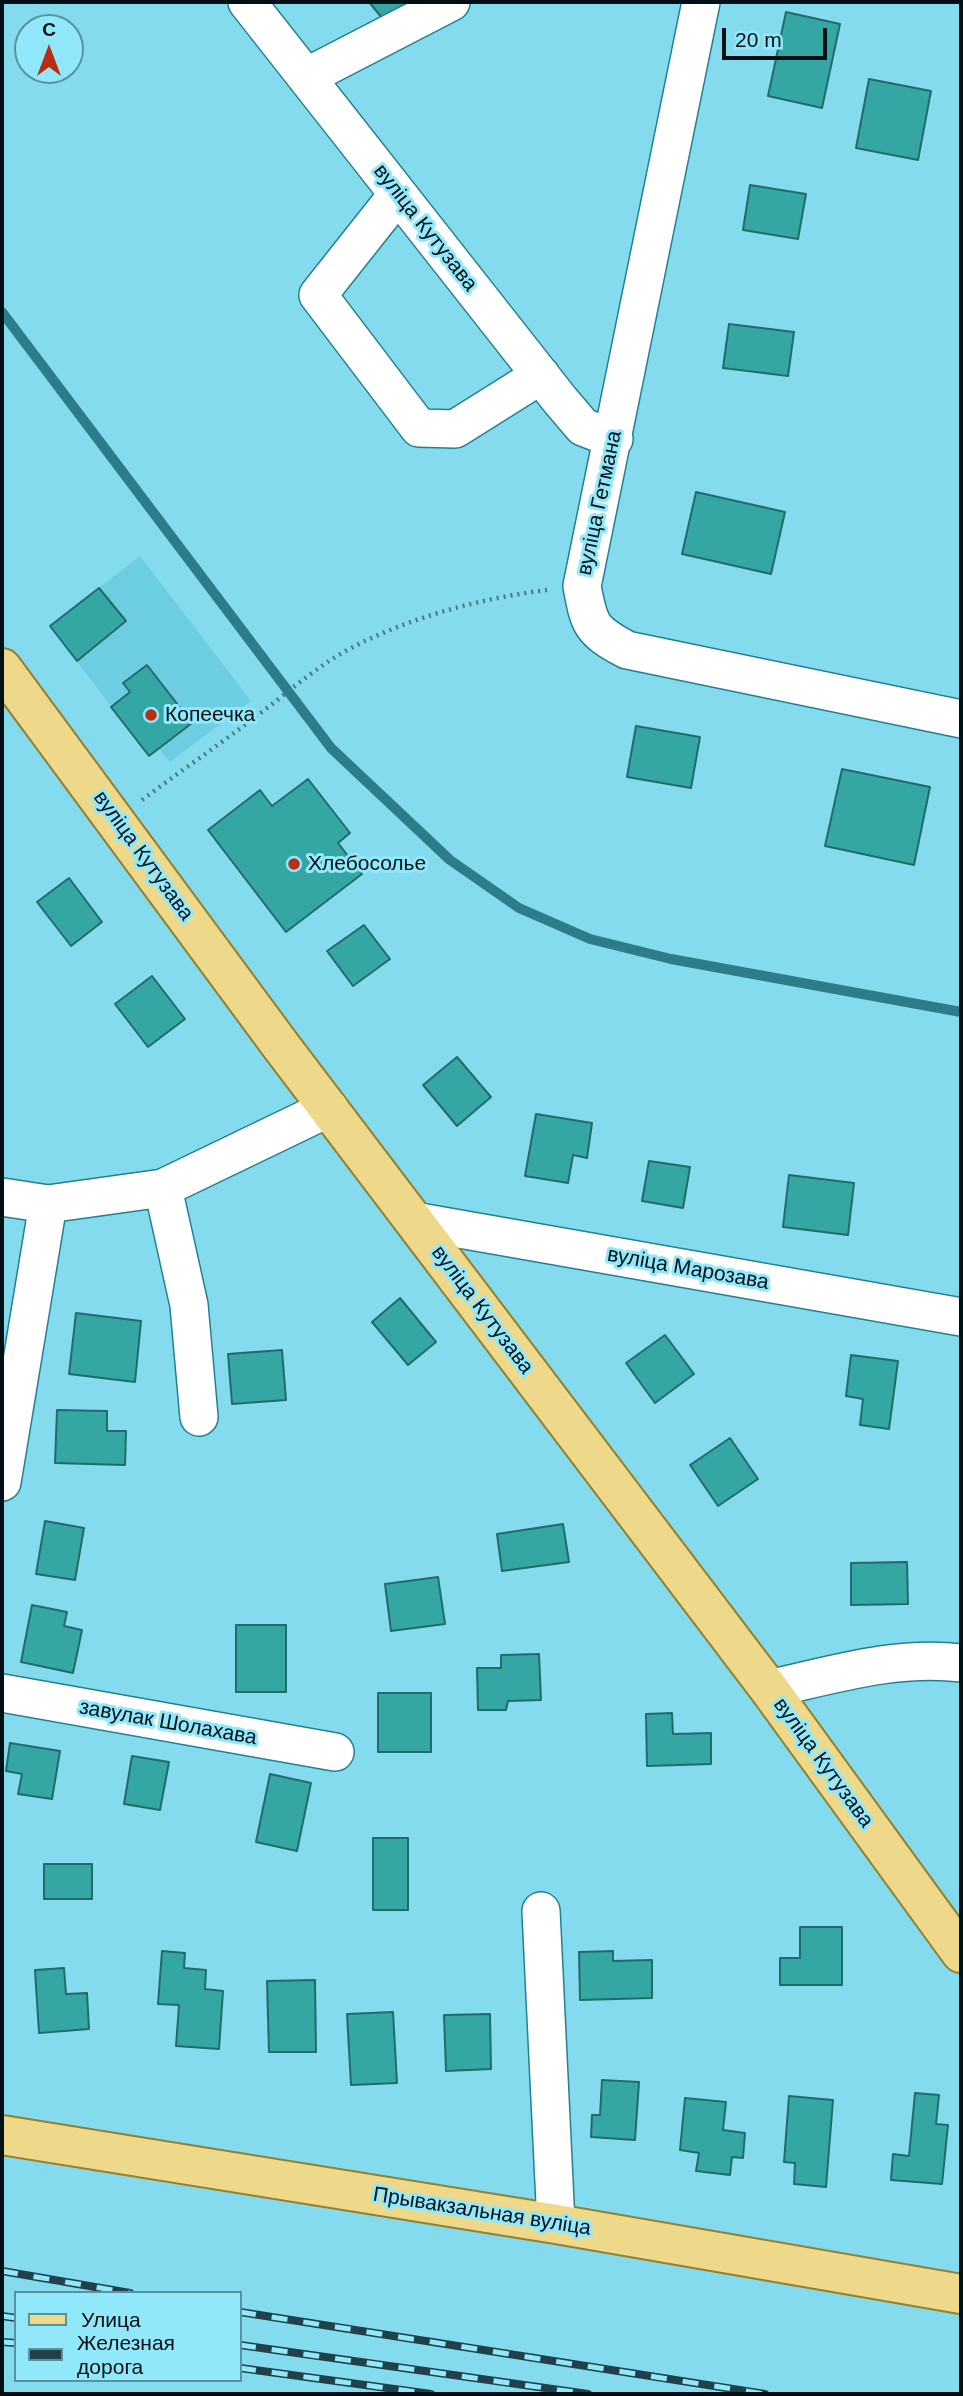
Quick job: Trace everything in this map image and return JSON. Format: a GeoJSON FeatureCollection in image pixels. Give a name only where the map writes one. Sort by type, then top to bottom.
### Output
{"type":"FeatureCollection","features":[{"type":"Feature","properties":{"kind":"main road","name":"вуліца Кутузава"},"geometry":{"type":"LineString","coordinates":[[2,668],[329,1108],[769,1689],[961,1953]]}},
{"type":"Feature","properties":{"kind":"main road","name":"Прывакзальная вуліца"},"geometry":{"type":"LineString","coordinates":[[2,2135],[556,2224],[961,2294]]}},
{"type":"Feature","properties":{"kind":"street","name":"вуліца Кутузава"},"geometry":{"type":"LineString","coordinates":[[247,2],[583,427],[614,439]]}},
{"type":"Feature","properties":{"kind":"street"},"geometry":{"type":"LineString","coordinates":[[306,77],[451,2]]}},
{"type":"Feature","properties":{"kind":"street","name":"вуліца Гетмана"},"geometry":{"type":"LineString","coordinates":[[701,2],[582,586],[589,622],[601,636],[626,650],[961,719]]}},
{"type":"Feature","properties":{"kind":"street"},"geometry":{"type":"LineString","coordinates":[[398,194],[318,295],[419,428],[455,429],[541,375]]}},
{"type":"Feature","properties":{"kind":"street"},"geometry":{"type":"LineString","coordinates":[[2,1198],[48,1204],[163,1188],[329,1108]]}},
{"type":"Feature","properties":{"kind":"street"},"geometry":{"type":"LineString","coordinates":[[163,1188],[189,1305],[200,1417]]}},
{"type":"Feature","properties":{"kind":"street"},"geometry":{"type":"LineString","coordinates":[[2,1482],[48,1204]]}},
{"type":"Feature","properties":{"kind":"street","name":"вуліца Марозава"},"geometry":{"type":"LineString","coordinates":[[414,1221],[961,1317]]}},
{"type":"Feature","properties":{"kind":"street"},"geometry":{"type":"LineString","coordinates":[[769,1689],[888,1663],[934,1660],[961,1663]]}},
{"type":"Feature","properties":{"kind":"street","name":"завулак Шолахава"},"geometry":{"type":"LineString","coordinates":[[2,1693],[335,1752]]}},
{"type":"Feature","properties":{"kind":"street"},"geometry":{"type":"LineString","coordinates":[[541,1911],[556,2224]]}},
{"type":"Feature","properties":{"kind":"path"},"geometry":{"type":"LineString","coordinates":[[116,819],[314,671],[352,647],[400,626],[514,594],[582,586]]}},
{"type":"Feature","properties":{"kind":"shaded area"},"geometry":{"type":"Polygon","coordinates":[[[140,556],[251,701],[170,762],[159,748],[149,756],[50,626],[140,556]]]}},
{"type":"Feature","properties":{"kind":"building"},"geometry":{"type":"Polygon","coordinates":[[[369,2],[413,2],[386,23],[369,2]]]}},
{"type":"Feature","properties":{"kind":"building"},"geometry":{"type":"Polygon","coordinates":[[[786,12],[840,24],[822,108],[768,96],[786,12]]]}},
{"type":"Feature","properties":{"kind":"building"},"geometry":{"type":"Polygon","coordinates":[[[869,79],[931,91],[918,160],[856,148],[869,79]]]}},
{"type":"Feature","properties":{"kind":"building"},"geometry":{"type":"Polygon","coordinates":[[[750,185],[806,194],[798,239],[743,230],[750,185]]]}},
{"type":"Feature","properties":{"kind":"building"},"geometry":{"type":"Polygon","coordinates":[[[729,324],[794,332],[788,376],[723,368],[729,324]]]}},
{"type":"Feature","properties":{"kind":"building"},"geometry":{"type":"Polygon","coordinates":[[[696,492],[785,512],[771,574],[682,554],[696,492]]]}},
{"type":"Feature","properties":{"kind":"building"},"geometry":{"type":"Polygon","coordinates":[[[99,588],[126,621],[77,661],[50,626],[99,588]]]}},
{"type":"Feature","properties":{"kind":"building","name":"Копеечка"},"geometry":{"type":"Polygon","coordinates":[[[147,665],[192,723],[149,756],[111,707],[130,692],[123,683],[147,665]]]}},
{"type":"Feature","properties":{"kind":"building"},"geometry":{"type":"Polygon","coordinates":[[[636,726],[700,737],[691,788],[627,777],[636,726]]]}},
{"type":"Feature","properties":{"kind":"building"},"geometry":{"type":"Polygon","coordinates":[[[842,769],[930,787],[914,865],[825,846],[842,769]]]}},
{"type":"Feature","properties":{"kind":"building","name":"Хлебосолье"},"geometry":{"type":"Polygon","coordinates":[[[308,779],[350,833],[338,843],[362,874],[286,932],[208,830],[260,790],[272,806],[308,779]]]}},
{"type":"Feature","properties":{"kind":"building"},"geometry":{"type":"Polygon","coordinates":[[[69,878],[102,922],[71,946],[37,902],[69,878]]]}},
{"type":"Feature","properties":{"kind":"building"},"geometry":{"type":"Polygon","coordinates":[[[364,925],[390,959],[353,986],[327,951],[364,925]]]}},
{"type":"Feature","properties":{"kind":"building"},"geometry":{"type":"Polygon","coordinates":[[[152,976],[185,1019],[148,1047],[115,1004],[152,976]]]}},
{"type":"Feature","properties":{"kind":"building"},"geometry":{"type":"Polygon","coordinates":[[[457,1057],[491,1097],[457,1126],[423,1085],[457,1057]]]}},
{"type":"Feature","properties":{"kind":"building"},"geometry":{"type":"Polygon","coordinates":[[[536,1114],[592,1123],[587,1158],[573,1155],[568,1183],[525,1176],[536,1114]]]}},
{"type":"Feature","properties":{"kind":"building"},"geometry":{"type":"Polygon","coordinates":[[[649,1161],[690,1167],[683,1208],[642,1201],[649,1161]]]}},
{"type":"Feature","properties":{"kind":"building"},"geometry":{"type":"Polygon","coordinates":[[[789,1175],[854,1183],[848,1235],[783,1227],[789,1175]]]}},
{"type":"Feature","properties":{"kind":"building"},"geometry":{"type":"Polygon","coordinates":[[[400,1298],[436,1342],[408,1365],[372,1322],[400,1298]]]}},
{"type":"Feature","properties":{"kind":"building"},"geometry":{"type":"Polygon","coordinates":[[[76,1313],[141,1321],[135,1382],[69,1374],[76,1313]]]}},
{"type":"Feature","properties":{"kind":"building"},"geometry":{"type":"Polygon","coordinates":[[[665,1335],[694,1374],[655,1403],[626,1363],[665,1335]]]}},
{"type":"Feature","properties":{"kind":"building"},"geometry":{"type":"Polygon","coordinates":[[[282,1350],[286,1400],[232,1404],[228,1354],[282,1350]]]}},
{"type":"Feature","properties":{"kind":"building"},"geometry":{"type":"Polygon","coordinates":[[[851,1355],[898,1361],[889,1429],[860,1425],[863,1399],[846,1396],[851,1355]]]}},
{"type":"Feature","properties":{"kind":"building"},"geometry":{"type":"Polygon","coordinates":[[[57,1410],[107,1411],[107,1431],[126,1431],[125,1465],[55,1463],[57,1410]]]}},
{"type":"Feature","properties":{"kind":"building"},"geometry":{"type":"Polygon","coordinates":[[[730,1438],[758,1479],[718,1506],[690,1465],[730,1438]]]}},
{"type":"Feature","properties":{"kind":"building"},"geometry":{"type":"Polygon","coordinates":[[[45,1521],[84,1528],[75,1580],[36,1574],[45,1521]]]}},
{"type":"Feature","properties":{"kind":"building"},"geometry":{"type":"Polygon","coordinates":[[[563,1524],[569,1562],[502,1571],[497,1534],[563,1524]]]}},
{"type":"Feature","properties":{"kind":"building"},"geometry":{"type":"Polygon","coordinates":[[[907,1562],[908,1604],[851,1605],[851,1563],[907,1562]]]}},
{"type":"Feature","properties":{"kind":"building"},"geometry":{"type":"Polygon","coordinates":[[[438,1577],[445,1624],[391,1631],[385,1584],[438,1577]]]}},
{"type":"Feature","properties":{"kind":"building"},"geometry":{"type":"Polygon","coordinates":[[[32,1605],[67,1612],[64,1626],[82,1630],[73,1673],[21,1662],[32,1605]]]}},
{"type":"Feature","properties":{"kind":"building"},"geometry":{"type":"Polygon","coordinates":[[[236,1625],[286,1625],[286,1692],[236,1692],[236,1625]]]}},
{"type":"Feature","properties":{"kind":"building"},"geometry":{"type":"Polygon","coordinates":[[[539,1654],[541,1700],[508,1701],[506,1710],[478,1710],[477,1668],[501,1668],[501,1655],[539,1654]]]}},
{"type":"Feature","properties":{"kind":"building"},"geometry":{"type":"Polygon","coordinates":[[[378,1693],[431,1693],[431,1752],[378,1752],[378,1693]]]}},
{"type":"Feature","properties":{"kind":"building"},"geometry":{"type":"Polygon","coordinates":[[[672,1713],[673,1734],[711,1733],[711,1764],[647,1766],[646,1714],[672,1713]]]}},
{"type":"Feature","properties":{"kind":"building"},"geometry":{"type":"Polygon","coordinates":[[[10,1743],[60,1751],[52,1799],[18,1794],[22,1774],[6,1771],[10,1743]]]}},
{"type":"Feature","properties":{"kind":"building"},"geometry":{"type":"Polygon","coordinates":[[[132,1756],[169,1762],[160,1810],[124,1804],[132,1756]]]}},
{"type":"Feature","properties":{"kind":"building"},"geometry":{"type":"Polygon","coordinates":[[[270,1774],[311,1783],[297,1851],[256,1842],[270,1774]]]}},
{"type":"Feature","properties":{"kind":"building"},"geometry":{"type":"Polygon","coordinates":[[[373,1838],[408,1838],[408,1910],[373,1910],[373,1838]]]}},
{"type":"Feature","properties":{"kind":"building"},"geometry":{"type":"Polygon","coordinates":[[[44,1864],[92,1864],[92,1899],[44,1899],[44,1864]]]}},
{"type":"Feature","properties":{"kind":"building"},"geometry":{"type":"Polygon","coordinates":[[[800,1927],[842,1927],[842,1985],[780,1985],[780,1958],[800,1958],[800,1927]]]}},
{"type":"Feature","properties":{"kind":"building"},"geometry":{"type":"Polygon","coordinates":[[[162,1951],[185,1953],[184,1968],[206,1970],[205,1989],[223,1991],[219,2049],[176,2046],[179,2005],[158,2004],[162,1951]]]}},
{"type":"Feature","properties":{"kind":"building"},"geometry":{"type":"Polygon","coordinates":[[[613,1951],[613,1961],[652,1960],[652,1998],[580,2000],[579,1952],[613,1951]]]}},
{"type":"Feature","properties":{"kind":"building"},"geometry":{"type":"Polygon","coordinates":[[[64,1968],[66,1994],[87,1993],[89,2029],[39,2033],[35,1970],[64,1968]]]}},
{"type":"Feature","properties":{"kind":"building"},"geometry":{"type":"Polygon","coordinates":[[[315,1980],[316,2052],[269,2052],[267,1981],[315,1980]]]}},
{"type":"Feature","properties":{"kind":"building"},"geometry":{"type":"Polygon","coordinates":[[[393,2012],[397,2083],[351,2085],[347,2014],[393,2012]]]}},
{"type":"Feature","properties":{"kind":"building"},"geometry":{"type":"Polygon","coordinates":[[[490,2014],[491,2069],[446,2071],[444,2015],[490,2014]]]}},
{"type":"Feature","properties":{"kind":"building"},"geometry":{"type":"Polygon","coordinates":[[[602,2080],[639,2082],[635,2140],[591,2137],[592,2115],[600,2115],[602,2080]]]}},
{"type":"Feature","properties":{"kind":"building"},"geometry":{"type":"Polygon","coordinates":[[[915,2093],[939,2095],[936,2124],[948,2125],[942,2184],[891,2180],[893,2154],[909,2156],[915,2093]]]}},
{"type":"Feature","properties":{"kind":"building"},"geometry":{"type":"Polygon","coordinates":[[[789,2096],[833,2100],[826,2187],[794,2184],[795,2163],[784,2162],[789,2096]]]}},
{"type":"Feature","properties":{"kind":"building"},"geometry":{"type":"Polygon","coordinates":[[[685,2098],[726,2102],[723,2130],[745,2133],[743,2158],[732,2157],[730,2175],[696,2171],[699,2153],[680,2150],[685,2098]]]}},
{"type":"Feature","properties":{"kind":"waterway"},"geometry":{"type":"LineString","coordinates":[[2,312],[331,748],[450,860],[519,908],[590,939],[671,959],[961,1012]]}},
{"type":"Feature","properties":{"kind":"railway"},"geometry":{"type":"LineString","coordinates":[[2,2271],[118,2291]]}},
{"type":"Feature","properties":{"kind":"railway"},"geometry":{"type":"LineString","coordinates":[[242,2312],[765,2394]]}},
{"type":"Feature","properties":{"kind":"railway"},"geometry":{"type":"LineString","coordinates":[[2,2316],[14,2318]]}},
{"type":"Feature","properties":{"kind":"railway"},"geometry":{"type":"LineString","coordinates":[[2,2342],[14,2343]]}},
{"type":"Feature","properties":{"kind":"railway"},"geometry":{"type":"LineString","coordinates":[[242,2345],[588,2394]]}},
{"type":"Feature","properties":{"kind":"railway"},"geometry":{"type":"LineString","coordinates":[[242,2368],[431,2394]]}},
{"type":"Feature","properties":{"kind":"place","name":"Копеечка"},"geometry":{"type":"Point","coordinates":[151,715]}},
{"type":"Feature","properties":{"kind":"place","name":"Хлебосолье"},"geometry":{"type":"Point","coordinates":[294,864]}}]}
